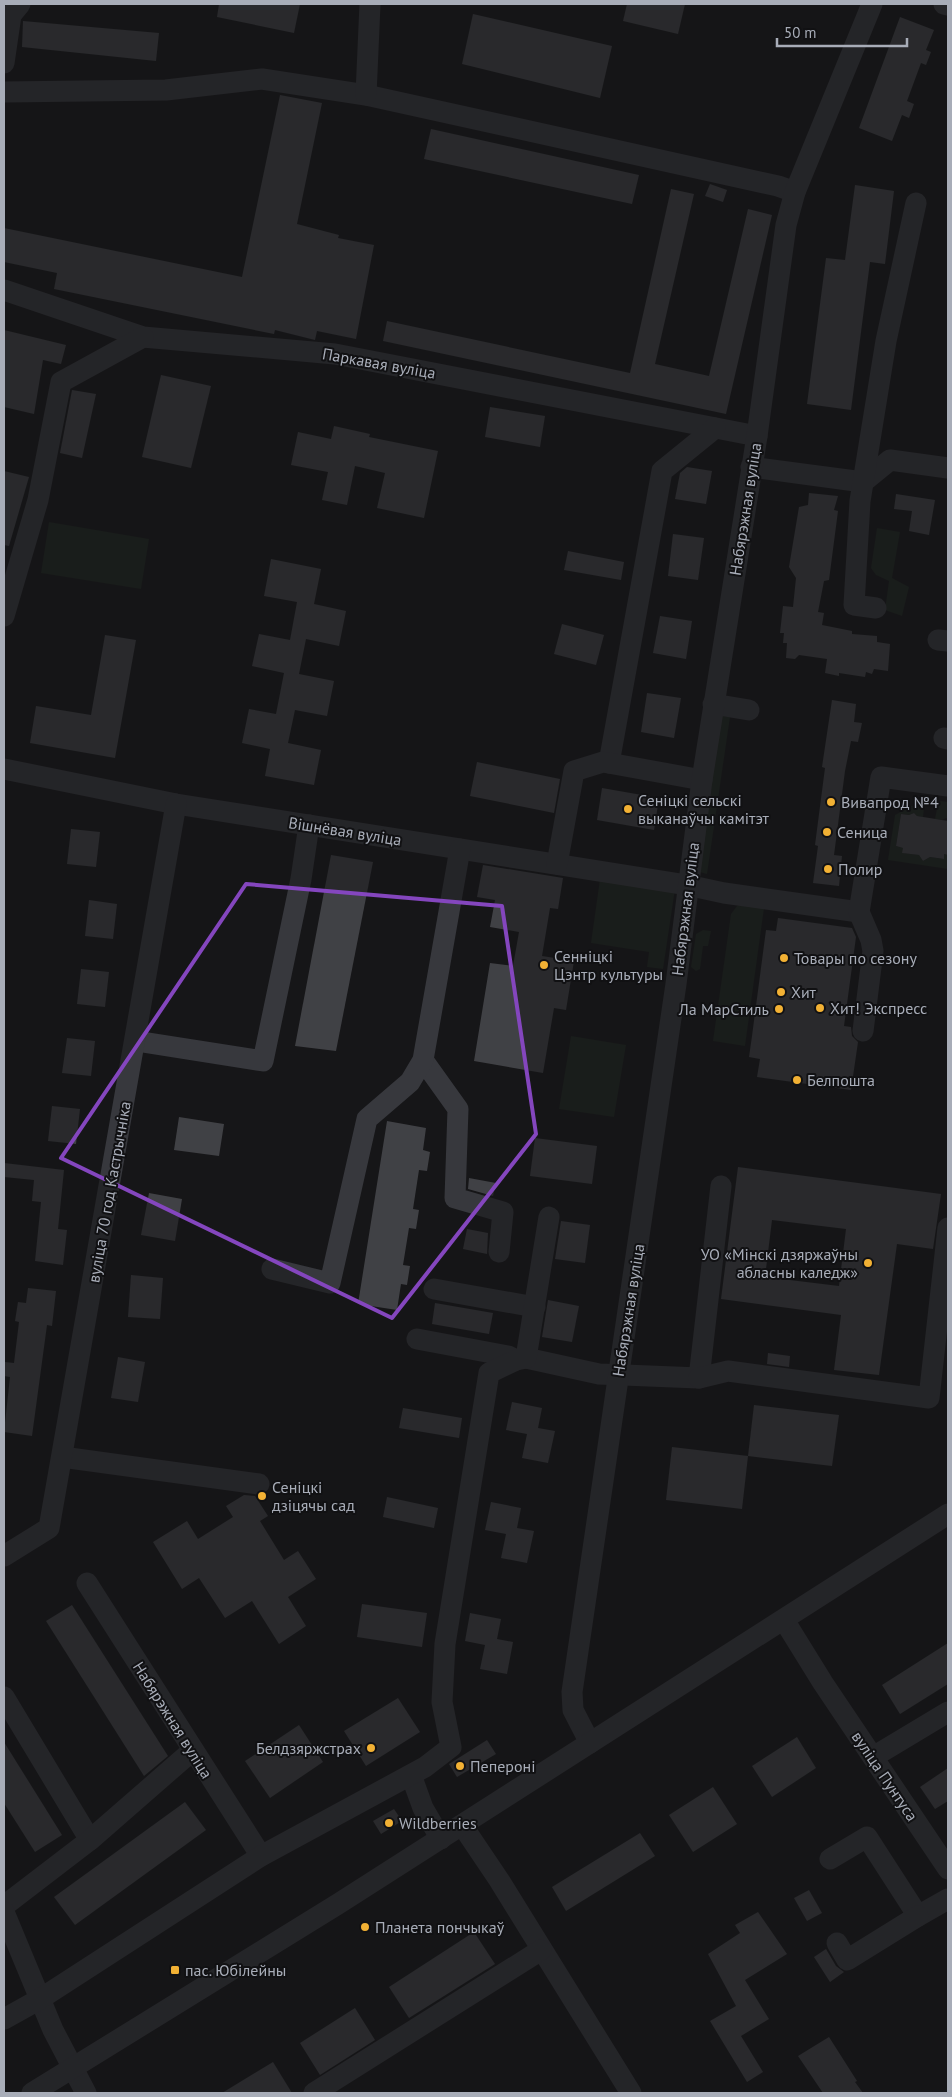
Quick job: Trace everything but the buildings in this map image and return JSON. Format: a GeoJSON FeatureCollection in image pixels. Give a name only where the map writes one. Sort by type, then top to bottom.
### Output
{"type":"FeatureCollection","features":[{"type":"Feature","properties":{"kind":"street"},"geometry":{"type":"LineString","coordinates":[[4,63],[11,15],[20,4]]}},
{"type":"Feature","properties":{"kind":"street"},"geometry":{"type":"LineString","coordinates":[[366,96],[370,4]]}},
{"type":"Feature","properties":{"kind":"street","name":"Набярэжная вуліца"},"geometry":{"type":"LineString","coordinates":[[590,1742],[573,1710],[574,1678],[676,984],[687,885],[713,704],[757,436],[786,226],[795,192],[872,4]]}},
{"type":"Feature","properties":{"kind":"street"},"geometry":{"type":"LineString","coordinates":[[944,4],[948,5]]}},
{"type":"Feature","properties":{"kind":"street"},"geometry":{"type":"LineString","coordinates":[[4,92],[166,90],[262,79],[366,96],[778,186],[795,192]]}},
{"type":"Feature","properties":{"kind":"street"},"geometry":{"type":"LineString","coordinates":[[876,608],[854,605],[860,501],[886,340],[916,203]]}},
{"type":"Feature","properties":{"kind":"street","name":"Паркавая вуліца"},"geometry":{"type":"LineString","coordinates":[[4,290],[143,337],[335,354],[757,436]]}},
{"type":"Feature","properties":{"kind":"street"},"geometry":{"type":"LineString","coordinates":[[4,616],[38,500],[61,382],[143,337]]}},
{"type":"Feature","properties":{"kind":"street"},"geometry":{"type":"LineString","coordinates":[[609,764],[662,471],[715,428]]}},
{"type":"Feature","properties":{"kind":"street"},"geometry":{"type":"LineString","coordinates":[[751,467],[863,482],[890,460],[948,468]]}},
{"type":"Feature","properties":{"kind":"street"},"geometry":{"type":"LineString","coordinates":[[713,704],[749,710]]}},
{"type":"Feature","properties":{"kind":"street"},"geometry":{"type":"LineString","coordinates":[[557,864],[574,771],[603,762],[702,780]]}},
{"type":"Feature","properties":{"kind":"street","name":"Вішнёвая вуліца"},"geometry":{"type":"LineString","coordinates":[[4,769],[176,804],[687,885],[724,893],[859,912]]}},
{"type":"Feature","properties":{"kind":"street"},"geometry":{"type":"LineString","coordinates":[[863,1031],[873,951],[871,940],[859,912],[881,777],[948,786]]}},
{"type":"Feature","properties":{"kind":"street","name":"вуліца 70 год Кастрычніка"},"geometry":{"type":"LineString","coordinates":[[4,1556],[49,1528],[136,1041],[176,804]]}},
{"type":"Feature","properties":{"kind":"street"},"geometry":{"type":"LineString","coordinates":[[136,1041],[262,1061],[301,879],[310,825]]}},
{"type":"Feature","properties":{"kind":"street"},"geometry":{"type":"LineString","coordinates":[[272,1270],[330,1283],[368,1119],[410,1082],[423,1060],[460,849]]}},
{"type":"Feature","properties":{"kind":"street"},"geometry":{"type":"LineString","coordinates":[[423,1060],[458,1109],[455,1198],[503,1212],[500,1252]]}},
{"type":"Feature","properties":{"kind":"street"},"geometry":{"type":"LineString","coordinates":[[699,1378],[721,1186]]}},
{"type":"Feature","properties":{"kind":"street"},"geometry":{"type":"LineString","coordinates":[[521,1359],[535,1307],[550,1217]]}},
{"type":"Feature","properties":{"kind":"street"},"geometry":{"type":"LineString","coordinates":[[417,1339],[599,1374],[699,1378],[728,1371],[929,1398],[948,1228]]}},
{"type":"Feature","properties":{"kind":"street"},"geometry":{"type":"LineString","coordinates":[[434,1289],[535,1307]]}},
{"type":"Feature","properties":{"kind":"street"},"geometry":{"type":"LineString","coordinates":[[4,2019],[40,1998],[261,1856],[426,1767],[451,1747],[442,1702],[445,1644],[487,1383],[489,1373],[521,1359]]}},
{"type":"Feature","properties":{"kind":"street"},"geometry":{"type":"LineString","coordinates":[[62,1456],[259,1484]]}},
{"type":"Feature","properties":{"kind":"street"},"geometry":{"type":"LineString","coordinates":[[32,2093],[441,1839],[948,1514]]}},
{"type":"Feature","properties":{"kind":"street","name":"Набярэжная вуліца"},"geometry":{"type":"LineString","coordinates":[[87,1583],[192,1751],[261,1856]]}},
{"type":"Feature","properties":{"kind":"street","name":"вуліца Пунтуса"},"geometry":{"type":"LineString","coordinates":[[784,1620],[823,1683],[948,1869]]}},
{"type":"Feature","properties":{"kind":"street"},"geometry":{"type":"LineString","coordinates":[[4,1697],[90,1840]]}},
{"type":"Feature","properties":{"kind":"street"},"geometry":{"type":"LineString","coordinates":[[873,1757],[948,1712]]}},
{"type":"Feature","properties":{"kind":"street"},"geometry":{"type":"LineString","coordinates":[[4,1906],[90,1840],[192,1751]]}},
{"type":"Feature","properties":{"kind":"street"},"geometry":{"type":"LineString","coordinates":[[411,1774],[422,1808],[441,1839]]}},
{"type":"Feature","properties":{"kind":"street"},"geometry":{"type":"LineString","coordinates":[[462,1825],[499,1880],[630,2093]]}},
{"type":"Feature","properties":{"kind":"street"},"geometry":{"type":"LineString","coordinates":[[830,1859],[866,1837],[918,1916]]}},
{"type":"Feature","properties":{"kind":"street"},"geometry":{"type":"LineString","coordinates":[[837,1943],[847,1960],[918,1916],[948,1900]]}},
{"type":"Feature","properties":{"kind":"street"},"geometry":{"type":"LineString","coordinates":[[4,1912],[40,1998],[86,2093]]}},
{"type":"Feature","properties":{"kind":"street"},"geometry":{"type":"LineString","coordinates":[[314,2093],[541,1950]]}},
{"type":"Feature","properties":{"kind":"highlighted area"},"geometry":{"type":"Polygon","coordinates":[[[246,884],[502,906],[536,1134],[392,1318],[61,1158],[246,884]]]}},
{"type":"Feature","properties":{"kind":"shaded area"},"geometry":{"type":"Polygon","coordinates":[[[49,522],[149,539],[141,589],[41,573],[49,522]]]}},
{"type":"Feature","properties":{"kind":"shaded area"},"geometry":{"type":"Polygon","coordinates":[[[877,528],[900,532],[892,578],[909,587],[902,616],[885,610],[889,581],[876,575],[871,568],[877,528]]]}},
{"type":"Feature","properties":{"kind":"shaded area"},"geometry":{"type":"Polygon","coordinates":[[[718,715],[730,717],[707,874],[696,871],[718,715]]]}},
{"type":"Feature","properties":{"kind":"shaded area"},"geometry":{"type":"Polygon","coordinates":[[[925,799],[923,817],[917,816],[914,813],[909,815],[901,814],[896,846],[903,848],[903,853],[919,855],[923,861],[930,857],[943,859],[944,854],[948,855],[948,869],[888,860],[895,815],[925,799]]]}},
{"type":"Feature","properties":{"kind":"shaded area"},"geometry":{"type":"Polygon","coordinates":[[[941,801],[948,802],[948,819],[935,819],[938,803],[941,801]]]}},
{"type":"Feature","properties":{"kind":"shaded area"},"geometry":{"type":"Polygon","coordinates":[[[600,879],[675,889],[663,969],[647,967],[649,952],[591,943],[600,879]]]}},
{"type":"Feature","properties":{"kind":"shaded area"},"geometry":{"type":"Polygon","coordinates":[[[737,906],[764,908],[745,1046],[713,1041],[731,914],[737,906]]]}},
{"type":"Feature","properties":{"kind":"shaded area"},"geometry":{"type":"Polygon","coordinates":[[[703,930],[711,931],[708,946],[703,946],[700,969],[696,971],[691,967],[696,934],[703,930]]]}},
{"type":"Feature","properties":{"kind":"shaded area"},"geometry":{"type":"Polygon","coordinates":[[[571,1036],[626,1045],[614,1117],[559,1109],[571,1036]]]}},
{"type":"Feature","properties":{"kind":"place","name":"Вивапрод №4"},"geometry":{"type":"Point","coordinates":[831,802]}},
{"type":"Feature","properties":{"kind":"place","name":"Сеніцкі сельскі выканаўчы камітэт"},"geometry":{"type":"Point","coordinates":[628,809]}},
{"type":"Feature","properties":{"kind":"place","name":"Сеница"},"geometry":{"type":"Point","coordinates":[827,832]}},
{"type":"Feature","properties":{"kind":"place","name":"Полир"},"geometry":{"type":"Point","coordinates":[828,869]}},
{"type":"Feature","properties":{"kind":"place","name":"Товары по сезону"},"geometry":{"type":"Point","coordinates":[784,958]}},
{"type":"Feature","properties":{"kind":"place","name":"Сенніцкі Цэнтр культуры"},"geometry":{"type":"Point","coordinates":[544,965]}},
{"type":"Feature","properties":{"kind":"place","name":"Хит"},"geometry":{"type":"Point","coordinates":[781,992]}},
{"type":"Feature","properties":{"kind":"place","name":"Хит! Экспресс"},"geometry":{"type":"Point","coordinates":[820,1008]}},
{"type":"Feature","properties":{"kind":"place","name":"Ла МарСтиль"},"geometry":{"type":"Point","coordinates":[779,1009]}},
{"type":"Feature","properties":{"kind":"place","name":"Белпошта"},"geometry":{"type":"Point","coordinates":[797,1080]}},
{"type":"Feature","properties":{"kind":"place","name":"УО «Мінскі дзяржаўны абласны каледж»"},"geometry":{"type":"Point","coordinates":[868,1263]}},
{"type":"Feature","properties":{"kind":"place","name":"Сеніцкі дзіцячы сад"},"geometry":{"type":"Point","coordinates":[262,1496]}},
{"type":"Feature","properties":{"kind":"place","name":"Белдзяржстрах"},"geometry":{"type":"Point","coordinates":[371,1748]}},
{"type":"Feature","properties":{"kind":"place","name":"Пепероні"},"geometry":{"type":"Point","coordinates":[460,1766]}},
{"type":"Feature","properties":{"kind":"place","name":"Wildberries"},"geometry":{"type":"Point","coordinates":[389,1823]}},
{"type":"Feature","properties":{"kind":"place","name":"Планета пончыкаў"},"geometry":{"type":"Point","coordinates":[365,1927]}},
{"type":"Feature","properties":{"kind":"place","name":"пас. Юбілейны"},"geometry":{"type":"Point","coordinates":[175,1970]}}]}
